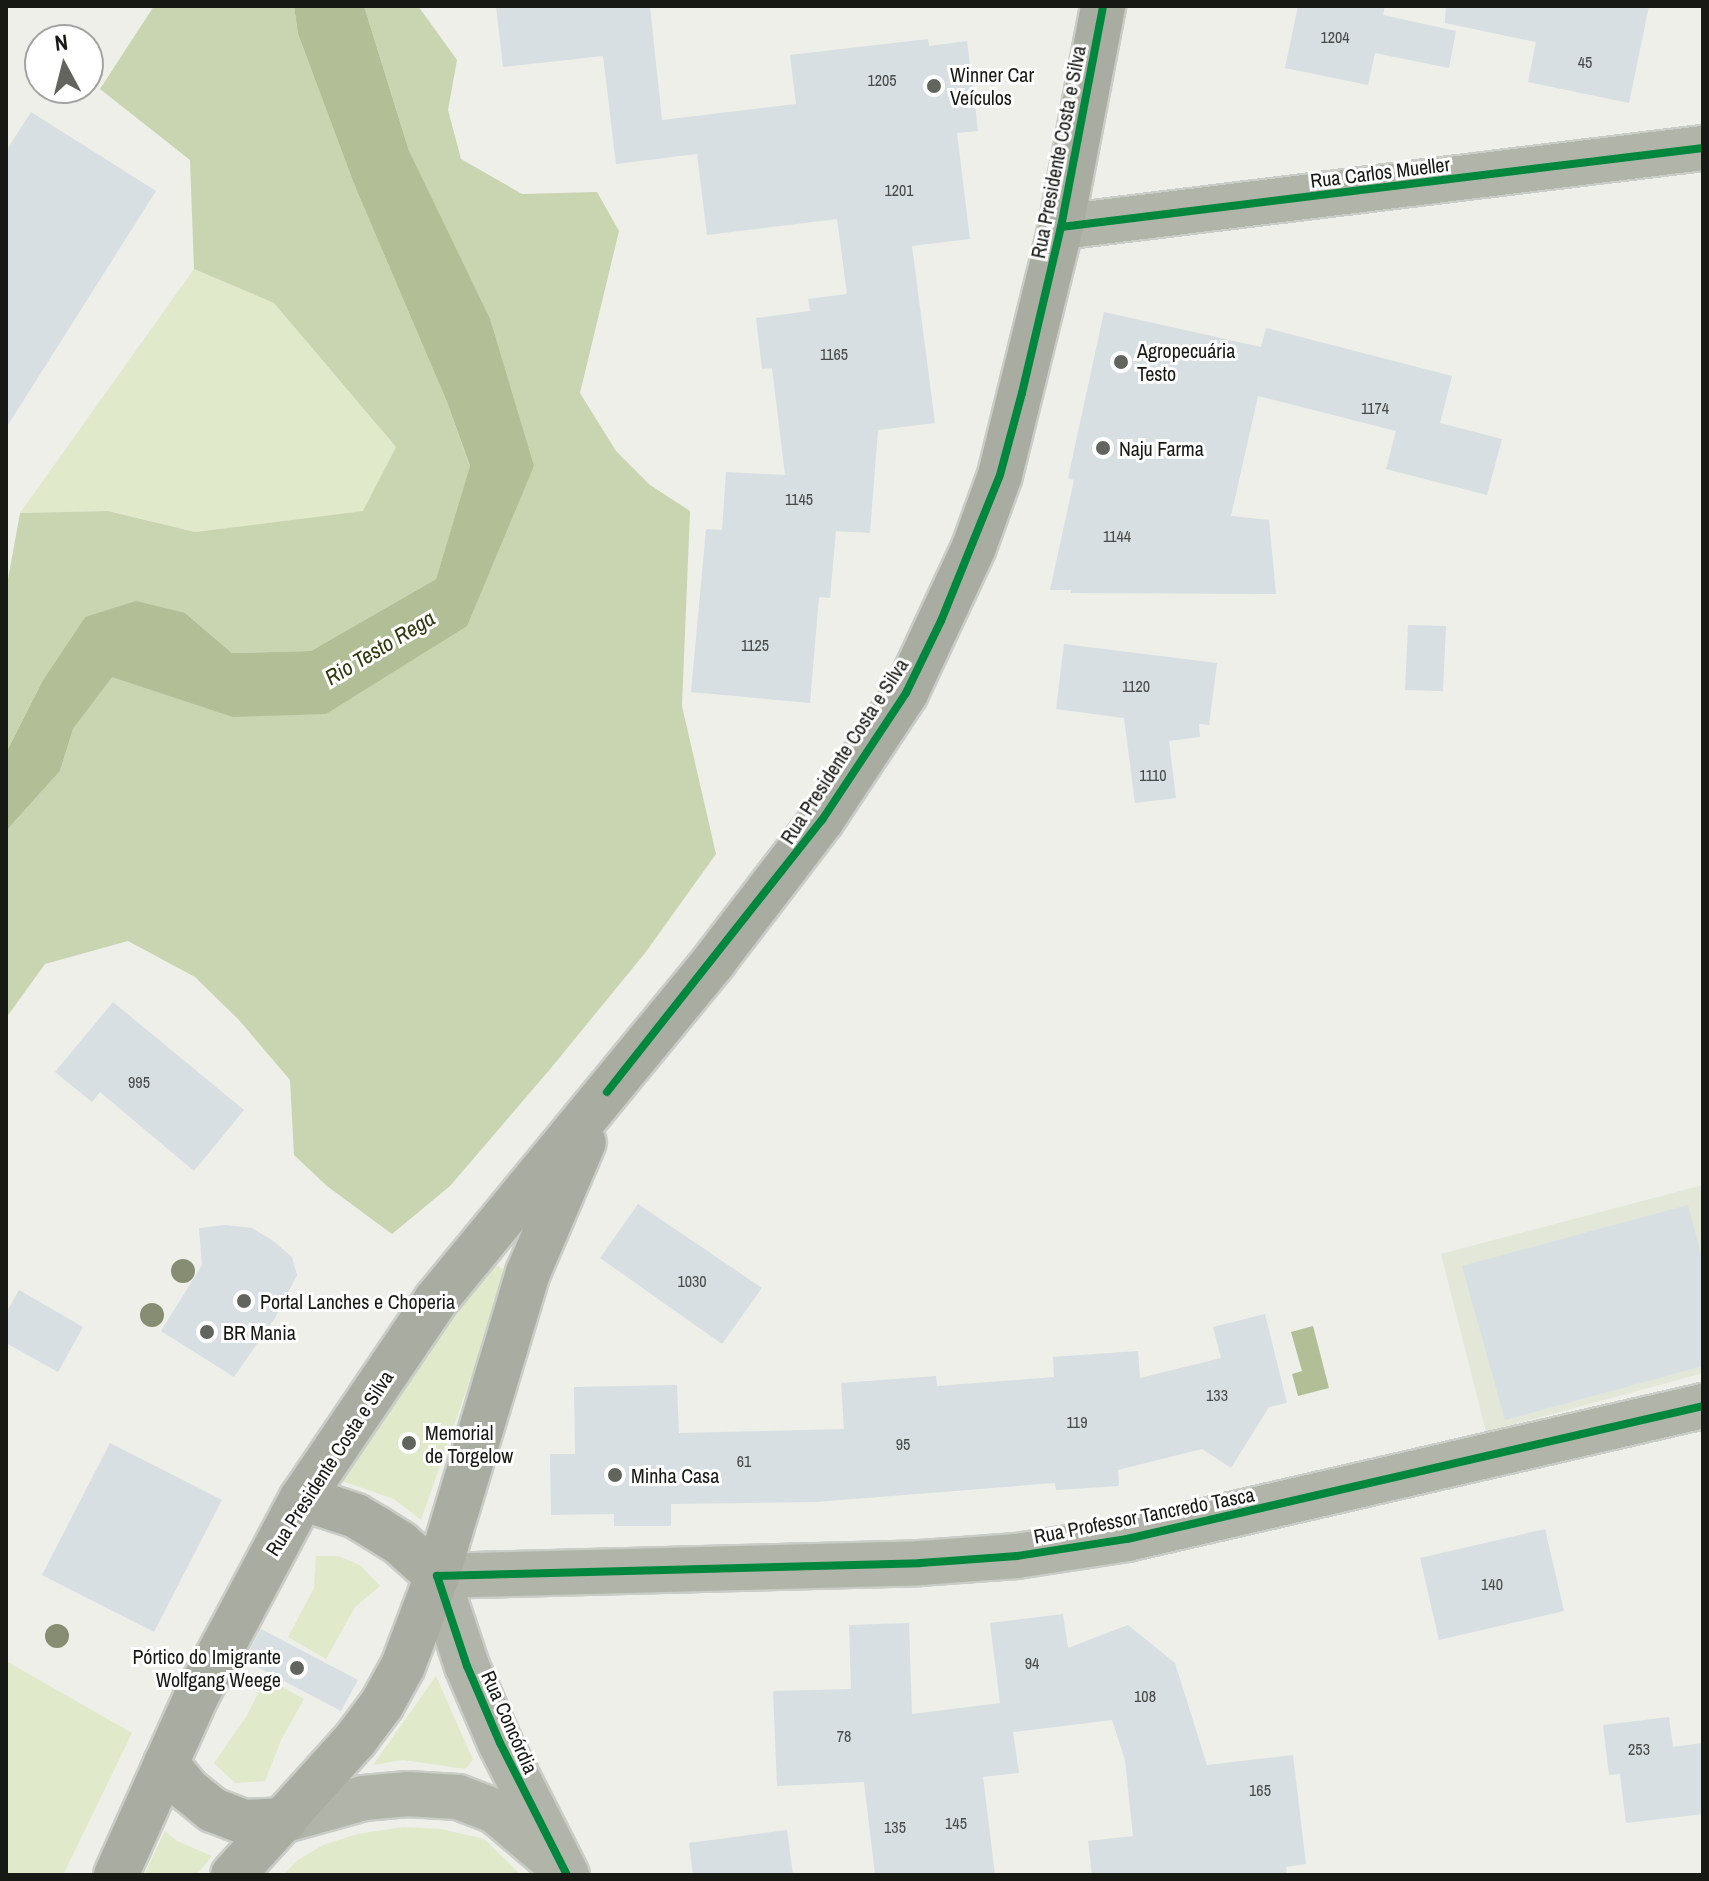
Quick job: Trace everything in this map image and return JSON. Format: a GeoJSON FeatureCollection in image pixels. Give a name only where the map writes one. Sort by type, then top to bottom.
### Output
{"type":"FeatureCollection","features":[{"type":"Feature","properties":{"kind":"main road","name":"Rua Presidente Costa e Silva"},"geometry":{"type":"LineString","coordinates":[[116,1875],[219,1650],[302,1498],[436,1300],[607,1092],[822,820],[906,693],[974,547],[1000,475],[1061,227],[1103,6]]}},
{"type":"Feature","properties":{"kind":"main road","name":"Rua Presidente Costa e Silva"},"geometry":{"type":"LineString","coordinates":[[233,1875],[285,1820],[382,1704],[403,1666],[437,1576],[528,1273],[607,1092]]}},
{"type":"Feature","properties":{"kind":"main road"},"geometry":{"type":"LineString","coordinates":[[302,1498],[356,1516],[400,1543],[437,1576]]}},
{"type":"Feature","properties":{"kind":"main road"},"geometry":{"type":"LineString","coordinates":[[166,1763],[188,1790],[213,1810],[245,1822],[285,1820]]}},
{"type":"Feature","properties":{"kind":"street","name":"Rua Carlos Mueller"},"geometry":{"type":"LineString","coordinates":[[1061,227],[1703,148]]}},
{"type":"Feature","properties":{"kind":"street","name":"Rua Professor Tancredo Tasca"},"geometry":{"type":"LineString","coordinates":[[437,1576],[920,1563],[1017,1556],[1127,1539],[1703,1406]]}},
{"type":"Feature","properties":{"kind":"street","name":"Rua Concórdia"},"geometry":{"type":"LineString","coordinates":[[437,1576],[483,1704],[563,1870]]}},
{"type":"Feature","properties":{"kind":"street","name":"Rua Concórdia"},"geometry":{"type":"LineString","coordinates":[[285,1820],[364,1798],[408,1794],[458,1797],[495,1811],[563,1870]]}},
{"type":"Feature","properties":{"kind":"shaded area"},"geometry":{"type":"Polygon","coordinates":[[[154,6],[294,6],[298,34],[354,184],[447,402],[470,467],[436,579],[311,651],[232,653],[185,613],[85,617],[43,680],[6,753],[6,590],[20,513],[108,511],[195,532],[363,511],[396,447],[274,303],[194,269],[190,160],[104,92],[104,83],[154,6]]]}},
{"type":"Feature","properties":{"kind":"shaded area"},"geometry":{"type":"Polygon","coordinates":[[[364,6],[418,6],[457,60],[448,110],[461,159],[522,194],[597,192],[619,231],[580,393],[616,451],[650,485],[690,511],[682,706],[716,854],[645,953],[551,1068],[450,1186],[392,1234],[327,1186],[294,1155],[290,1080],[239,1020],[195,977],[128,941],[45,964],[6,1018],[6,831],[60,771],[73,729],[112,676],[163,691],[326,714],[534,467],[409,151],[364,6]]]}},
{"type":"Feature","properties":{"kind":"shaded area"},"geometry":{"type":"Polygon","coordinates":[[[194,269],[274,303],[396,447],[364,511],[195,532],[109,511],[20,513],[194,269]]]}},
{"type":"Feature","properties":{"kind":"shaded area"},"geometry":{"type":"Polygon","coordinates":[[[1703,1185],[1703,1373],[1486,1432],[1441,1254],[1703,1185]]]}},
{"type":"Feature","properties":{"kind":"shaded area"},"geometry":{"type":"Polygon","coordinates":[[[488,1261],[508,1271],[421,1520],[394,1499],[339,1480],[488,1261]]]}},
{"type":"Feature","properties":{"kind":"shaded area"},"geometry":{"type":"Polygon","coordinates":[[[316,1556],[338,1556],[360,1565],[380,1586],[355,1607],[326,1659],[288,1637],[314,1588],[316,1556]]]}},
{"type":"Feature","properties":{"kind":"shaded area"},"geometry":{"type":"Polygon","coordinates":[[[6,1661],[132,1733],[63,1875],[6,1875],[6,1661]]]}},
{"type":"Feature","properties":{"kind":"shaded area"},"geometry":{"type":"Polygon","coordinates":[[[436,1676],[473,1760],[465,1769],[403,1760],[373,1765],[436,1676]]]}},
{"type":"Feature","properties":{"kind":"shaded area"},"geometry":{"type":"Polygon","coordinates":[[[266,1678],[304,1699],[281,1740],[265,1781],[235,1783],[214,1763],[246,1717],[266,1678]]]}},
{"type":"Feature","properties":{"kind":"shaded area"},"geometry":{"type":"Polygon","coordinates":[[[403,1827],[441,1829],[484,1839],[521,1875],[283,1875],[298,1860],[323,1845],[358,1834],[403,1827]]]}},
{"type":"Feature","properties":{"kind":"shaded area"},"geometry":{"type":"Polygon","coordinates":[[[165,1831],[177,1841],[212,1856],[196,1875],[144,1875],[165,1831]]]}},
{"type":"Feature","properties":{"kind":"water","name":"Rio Testo Rega"},"geometry":{"type":"Polygon","coordinates":[[[294,6],[364,6],[409,151],[490,319],[534,466],[467,626],[326,714],[233,717],[112,677],[73,729],[60,771],[6,831],[6,753],[43,680],[85,617],[136,601],[185,613],[232,653],[311,651],[436,579],[470,466],[447,402],[354,184],[298,34],[294,6]]]}},
{"type":"Feature","properties":{"kind":"water"},"geometry":{"type":"Polygon","coordinates":[[[1313,1326],[1329,1388],[1298,1396],[1292,1374],[1302,1371],[1291,1332],[1313,1326]]]}},
{"type":"Feature","properties":{"kind":"building"},"geometry":{"type":"Polygon","coordinates":[[[496,6],[650,6],[662,120],[796,104],[790,55],[928,39],[929,46],[967,41],[978,131],[957,133],[970,239],[912,246],[935,423],[878,430],[870,533],[836,531],[830,598],[819,597],[810,703],[691,692],[706,529],[722,530],[726,472],[785,475],[772,368],[762,369],[756,318],[810,311],[808,299],[847,294],[837,219],[707,235],[697,154],[616,164],[603,56],[503,67],[496,6]]]}},
{"type":"Feature","properties":{"kind":"building"},"geometry":{"type":"Polygon","coordinates":[[[1298,6],[1385,6],[1383,15],[1456,31],[1449,68],[1375,53],[1368,85],[1285,68],[1298,6]]]}},
{"type":"Feature","properties":{"kind":"building"},"geometry":{"type":"Polygon","coordinates":[[[1446,6],[1649,6],[1629,103],[1528,82],[1536,42],[1445,23],[1446,6]]]}},
{"type":"Feature","properties":{"kind":"building"},"geometry":{"type":"Polygon","coordinates":[[[31,112],[156,191],[6,428],[6,151],[31,112]]]}},
{"type":"Feature","properties":{"kind":"building"},"geometry":{"type":"Polygon","coordinates":[[[1104,312],[1261,347],[1266,328],[1452,376],[1440,423],[1502,439],[1487,495],[1386,469],[1396,431],[1258,396],[1231,516],[1269,520],[1276,594],[1071,593],[1071,590],[1050,590],[1074,480],[1068,478],[1104,312]]]}},
{"type":"Feature","properties":{"kind":"building"},"geometry":{"type":"Polygon","coordinates":[[[1408,625],[1446,626],[1443,691],[1405,690],[1408,625]]]}},
{"type":"Feature","properties":{"kind":"building"},"geometry":{"type":"Polygon","coordinates":[[[1064,644],[1217,663],[1209,725],[1199,724],[1200,737],[1169,741],[1176,798],[1135,803],[1124,718],[1056,709],[1064,644]]]}},
{"type":"Feature","properties":{"kind":"building"},"geometry":{"type":"Polygon","coordinates":[[[113,1002],[244,1110],[194,1171],[100,1092],[92,1102],[55,1072],[113,1002]]]}},
{"type":"Feature","properties":{"kind":"building"},"geometry":{"type":"Polygon","coordinates":[[[638,1204],[762,1288],[722,1344],[600,1258],[638,1204]]]}},
{"type":"Feature","properties":{"kind":"building"},"geometry":{"type":"Polygon","coordinates":[[[1688,1205],[1703,1262],[1703,1366],[1505,1420],[1462,1266],[1688,1205]]]}},
{"type":"Feature","properties":{"kind":"building"},"geometry":{"type":"Polygon","coordinates":[[[226,1225],[252,1228],[272,1240],[292,1257],[297,1275],[275,1318],[234,1377],[161,1331],[202,1265],[199,1228],[226,1225]]]}},
{"type":"Feature","properties":{"kind":"building"},"geometry":{"type":"Polygon","coordinates":[[[19,1290],[83,1327],[58,1372],[6,1343],[6,1313],[19,1290]]]}},
{"type":"Feature","properties":{"kind":"building"},"geometry":{"type":"Polygon","coordinates":[[[1265,1314],[1287,1403],[1269,1407],[1231,1468],[1202,1449],[1118,1470],[1119,1486],[1056,1490],[1055,1483],[816,1502],[671,1504],[671,1526],[614,1526],[614,1514],[551,1515],[550,1454],[575,1454],[574,1387],[677,1385],[679,1433],[844,1429],[841,1383],[936,1376],[937,1386],[1054,1377],[1053,1357],[1138,1351],[1140,1378],[1221,1358],[1213,1327],[1265,1314]]]}},
{"type":"Feature","properties":{"kind":"building"},"geometry":{"type":"Polygon","coordinates":[[[110,1443],[222,1500],[154,1632],[42,1575],[110,1443]]]}},
{"type":"Feature","properties":{"kind":"building"},"geometry":{"type":"Polygon","coordinates":[[[1545,1529],[1564,1611],[1439,1640],[1420,1558],[1545,1529]]]}},
{"type":"Feature","properties":{"kind":"building"},"geometry":{"type":"Polygon","coordinates":[[[1063,1614],[1068,1648],[1128,1625],[1175,1663],[1207,1765],[1293,1755],[1306,1864],[1286,1867],[1287,1875],[1092,1875],[1088,1841],[1133,1836],[1125,1760],[1112,1720],[1013,1732],[1019,1773],[983,1777],[995,1875],[875,1875],[864,1782],[777,1786],[773,1691],[851,1689],[849,1625],[909,1623],[912,1714],[1000,1703],[990,1623],[1063,1614]]]}},
{"type":"Feature","properties":{"kind":"building","name":"Pórtico do Imigrante Wolfgang Weege"},"geometry":{"type":"Polygon","coordinates":[[[261,1629],[358,1680],[341,1711],[244,1660],[261,1629]]]}},
{"type":"Feature","properties":{"kind":"building"},"geometry":{"type":"Polygon","coordinates":[[[1669,1717],[1673,1747],[1703,1743],[1703,1814],[1626,1823],[1620,1774],[1609,1775],[1603,1725],[1669,1717]]]}},
{"type":"Feature","properties":{"kind":"building"},"geometry":{"type":"Polygon","coordinates":[[[787,1830],[793,1875],[693,1875],[689,1843],[787,1830]]]}},
{"type":"Feature","properties":{"kind":"cycle path"},"geometry":{"type":"LineString","coordinates":[[607,1092],[822,820],[906,693],[941,621],[1000,475],[1022,393],[1061,227],[1103,6]]}},
{"type":"Feature","properties":{"kind":"cycle path"},"geometry":{"type":"LineString","coordinates":[[1061,227],[1703,148]]}},
{"type":"Feature","properties":{"kind":"cycle path"},"geometry":{"type":"LineString","coordinates":[[567,1875],[500,1743],[467,1666],[437,1576],[920,1563],[1017,1556],[1127,1539],[1703,1406]]}},
{"type":"Feature","properties":{"kind":"place","name":"Winner Car Veículos"},"geometry":{"type":"Point","coordinates":[934,86]}},
{"type":"Feature","properties":{"kind":"place","name":"Agropecuária Testo"},"geometry":{"type":"Point","coordinates":[1121,362]}},
{"type":"Feature","properties":{"kind":"place","name":"Naju Farma"},"geometry":{"type":"Point","coordinates":[1103,448]}},
{"type":"Feature","properties":{"kind":"place","name":"Portal Lanches e Choperia"},"geometry":{"type":"Point","coordinates":[244,1301]}},
{"type":"Feature","properties":{"kind":"place","name":"BR Mania"},"geometry":{"type":"Point","coordinates":[207,1332]}},
{"type":"Feature","properties":{"kind":"place","name":"Memorial de Torgelow"},"geometry":{"type":"Point","coordinates":[409,1443]}},
{"type":"Feature","properties":{"kind":"place","name":"Minha Casa"},"geometry":{"type":"Point","coordinates":[615,1475]}},
{"type":"Feature","properties":{"kind":"place","name":"Pórtico do Imigrante Wolfgang Weege"},"geometry":{"type":"Point","coordinates":[297,1668]}}]}
